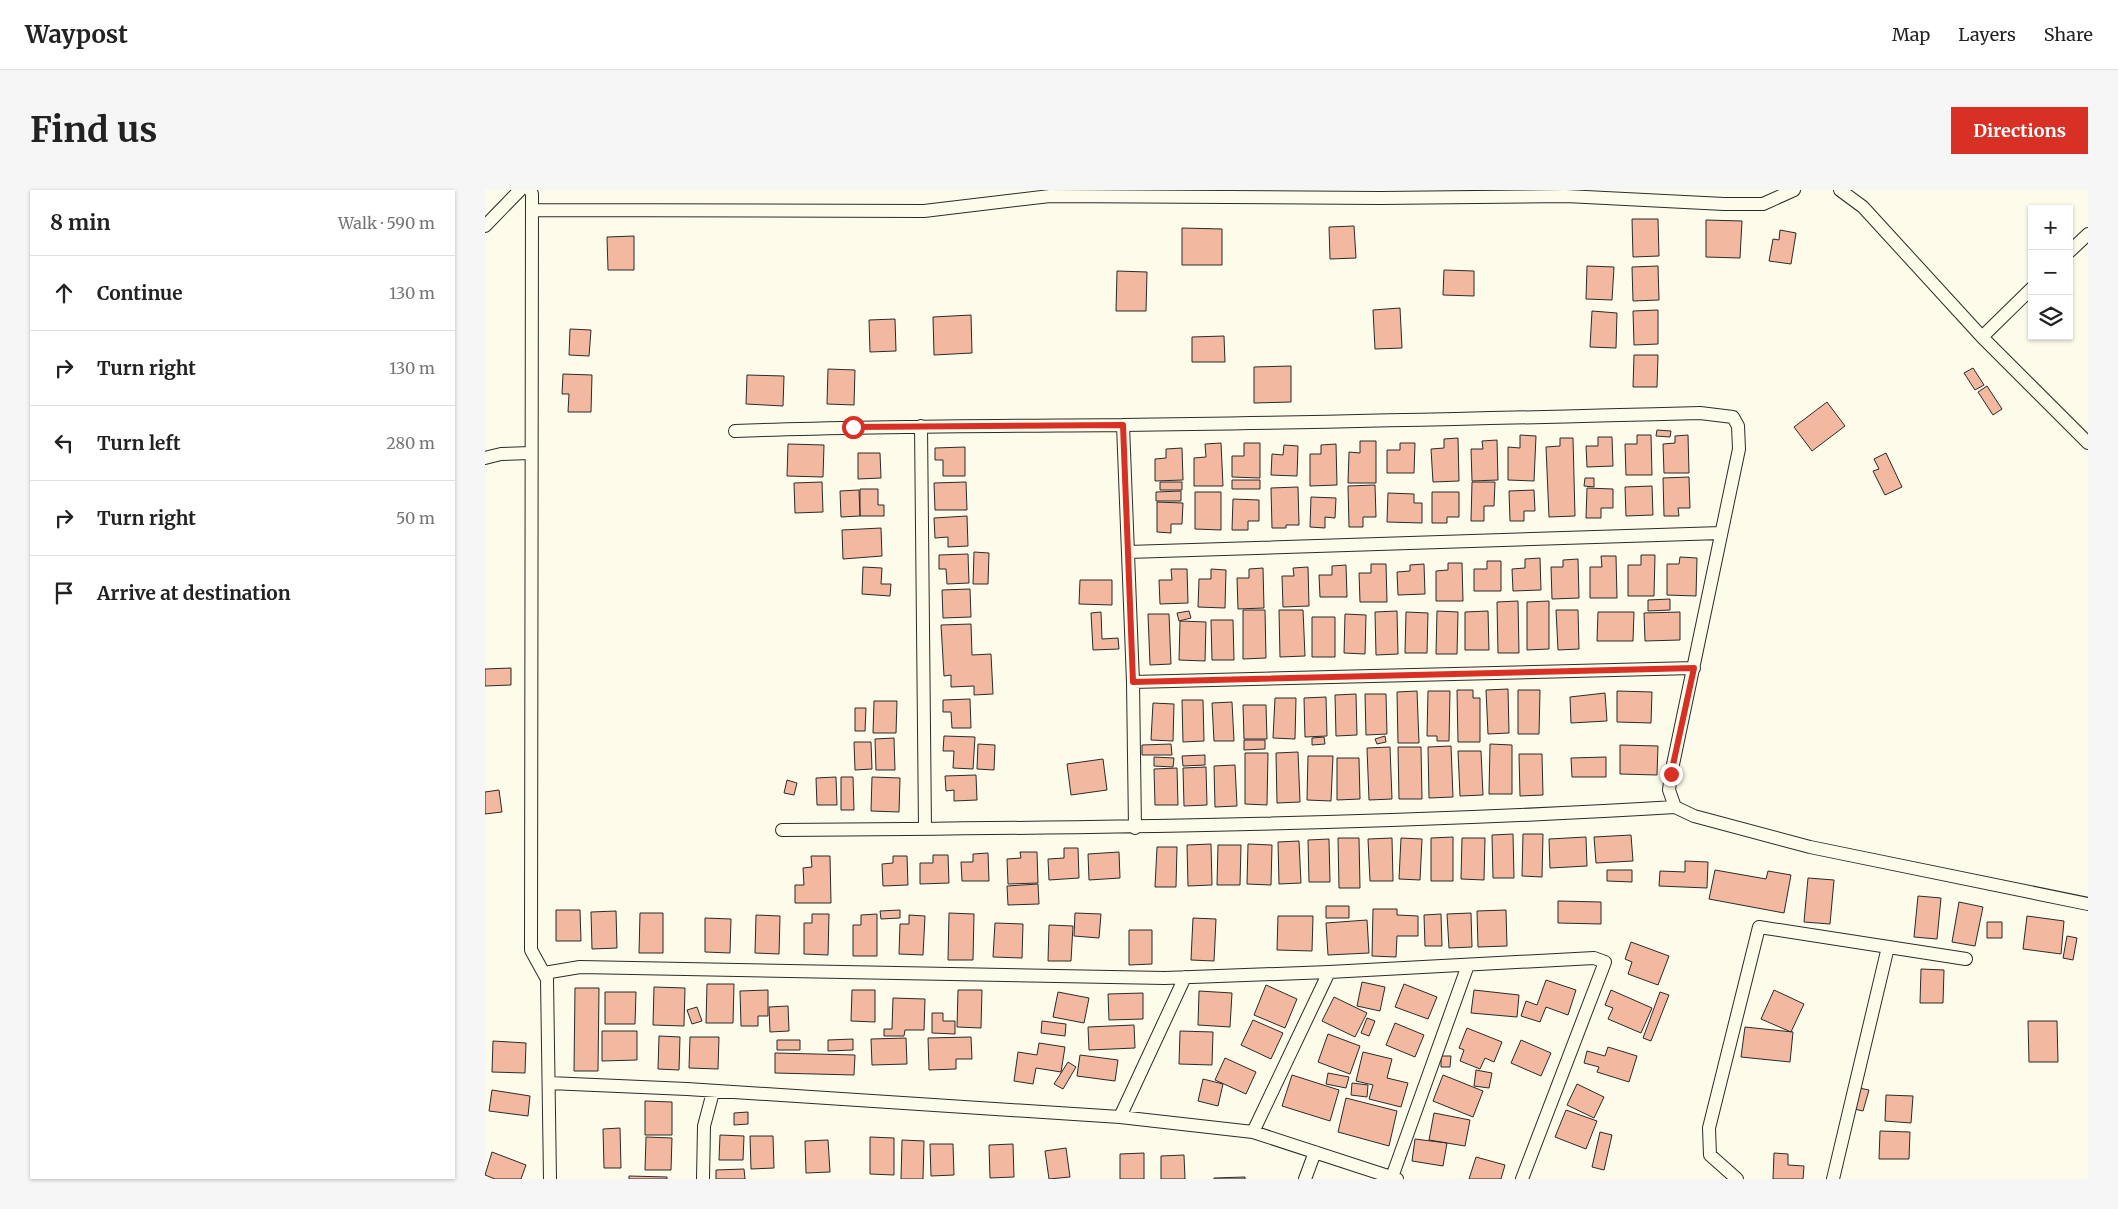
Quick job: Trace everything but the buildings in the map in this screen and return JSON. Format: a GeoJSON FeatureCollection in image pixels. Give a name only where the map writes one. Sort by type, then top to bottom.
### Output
{"type":"FeatureCollection","features":[{"type":"Feature","properties":{"kind":"street"},"geometry":{"type":"LineString","coordinates":[[485,226],[520,190]]}},
{"type":"Feature","properties":{"kind":"street"},"geometry":{"type":"LineString","coordinates":[[530,190],[532,210],[531,950],[547,979],[550,1179]]}},
{"type":"Feature","properties":{"kind":"street"},"geometry":{"type":"LineString","coordinates":[[532,210],[924,211],[1050,196],[1380,198],[1566,196],[1763,204],[1794,190]]}},
{"type":"Feature","properties":{"kind":"street"},"geometry":{"type":"LineString","coordinates":[[1840,190],[1863,207],[1982,337],[2088,443]]}},
{"type":"Feature","properties":{"kind":"street"},"geometry":{"type":"LineString","coordinates":[[2071,250],[2088,234]]}},
{"type":"Feature","properties":{"kind":"street"},"geometry":{"type":"LineString","coordinates":[[1982,337],[2028,292]]}},
{"type":"Feature","properties":{"kind":"street"},"geometry":{"type":"LineString","coordinates":[[735,430],[1482,419],[1700,413],[1733,417],[1738,426],[1739,449],[1671,774],[1669,790],[1675,807]]}},
{"type":"Feature","properties":{"kind":"street"},"geometry":{"type":"LineString","coordinates":[[1123,425],[1133,682],[1135,828]]}},
{"type":"Feature","properties":{"kind":"street"},"geometry":{"type":"LineString","coordinates":[[921,426],[925,829]]}},
{"type":"Feature","properties":{"kind":"street"},"geometry":{"type":"LineString","coordinates":[[485,458],[501,454],[531,453]]}},
{"type":"Feature","properties":{"kind":"street"},"geometry":{"type":"LineString","coordinates":[[1128,552],[1721,533]]}},
{"type":"Feature","properties":{"kind":"street"},"geometry":{"type":"LineString","coordinates":[[1133,682],[1694,668]]}},
{"type":"Feature","properties":{"kind":"street"},"geometry":{"type":"LineString","coordinates":[[781,830],[1135,828],[1576,813],[1675,807],[1694,816],[1810,847],[2088,904]]}},
{"type":"Feature","properties":{"kind":"street"},"geometry":{"type":"LineString","coordinates":[[1737,1179],[1710,1155],[1709,1128],[1759,927],[1966,959]]}},
{"type":"Feature","properties":{"kind":"street"},"geometry":{"type":"LineString","coordinates":[[1833,1179],[1888,947]]}},
{"type":"Feature","properties":{"kind":"street"},"geometry":{"type":"LineString","coordinates":[[544,973],[580,967],[1185,977],[1329,972],[1594,958],[1605,962],[1523,1179]]}},
{"type":"Feature","properties":{"kind":"street"},"geometry":{"type":"LineString","coordinates":[[549,1083],[1120,1117],[1253,1132],[1394,1178],[1468,965]]}},
{"type":"Feature","properties":{"kind":"street"},"geometry":{"type":"LineString","coordinates":[[1253,1132],[1329,972]]}},
{"type":"Feature","properties":{"kind":"street"},"geometry":{"type":"LineString","coordinates":[[1120,1117],[1185,977]]}},
{"type":"Feature","properties":{"kind":"street"},"geometry":{"type":"LineString","coordinates":[[703,1179],[704,1126],[713,1092]]}},
{"type":"Feature","properties":{"kind":"street"},"geometry":{"type":"LineString","coordinates":[[1305,1179],[1315,1152]]}},
{"type":"Feature","properties":{"kind":"route"},"geometry":{"type":"LineString","coordinates":[[853,427],[1123,425],[1133,682],[1694,668],[1671,774]]}}]}
